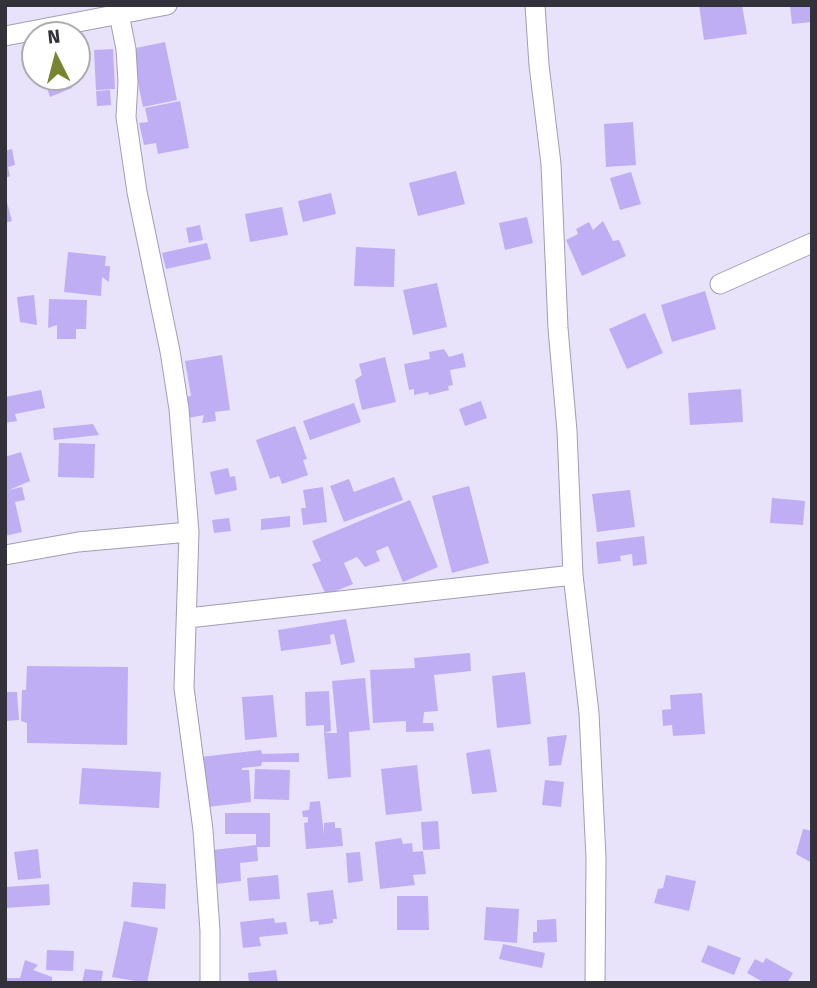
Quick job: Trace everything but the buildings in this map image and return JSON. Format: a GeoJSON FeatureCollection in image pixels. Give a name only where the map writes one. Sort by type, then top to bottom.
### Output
{"type":"FeatureCollection","features":[{"type":"Feature","properties":{"kind":"street"},"geometry":{"type":"LineString","coordinates":[[5,36],[167,5]]}},
{"type":"Feature","properties":{"kind":"street"},"geometry":{"type":"LineString","coordinates":[[536,5],[539,65],[551,164],[573,575],[589,726],[596,858],[595,983]]}},
{"type":"Feature","properties":{"kind":"street"},"geometry":{"type":"LineString","coordinates":[[119,14],[126,49],[126,117],[137,192],[170,351],[179,409],[189,532],[184,688],[204,830],[210,983]]}},
{"type":"Feature","properties":{"kind":"street"},"geometry":{"type":"LineString","coordinates":[[720,284],[812,243]]}},
{"type":"Feature","properties":{"kind":"street"},"geometry":{"type":"LineString","coordinates":[[5,555],[78,542],[189,532]]}},
{"type":"Feature","properties":{"kind":"street"},"geometry":{"type":"LineString","coordinates":[[188,618],[573,575]]}}]}
